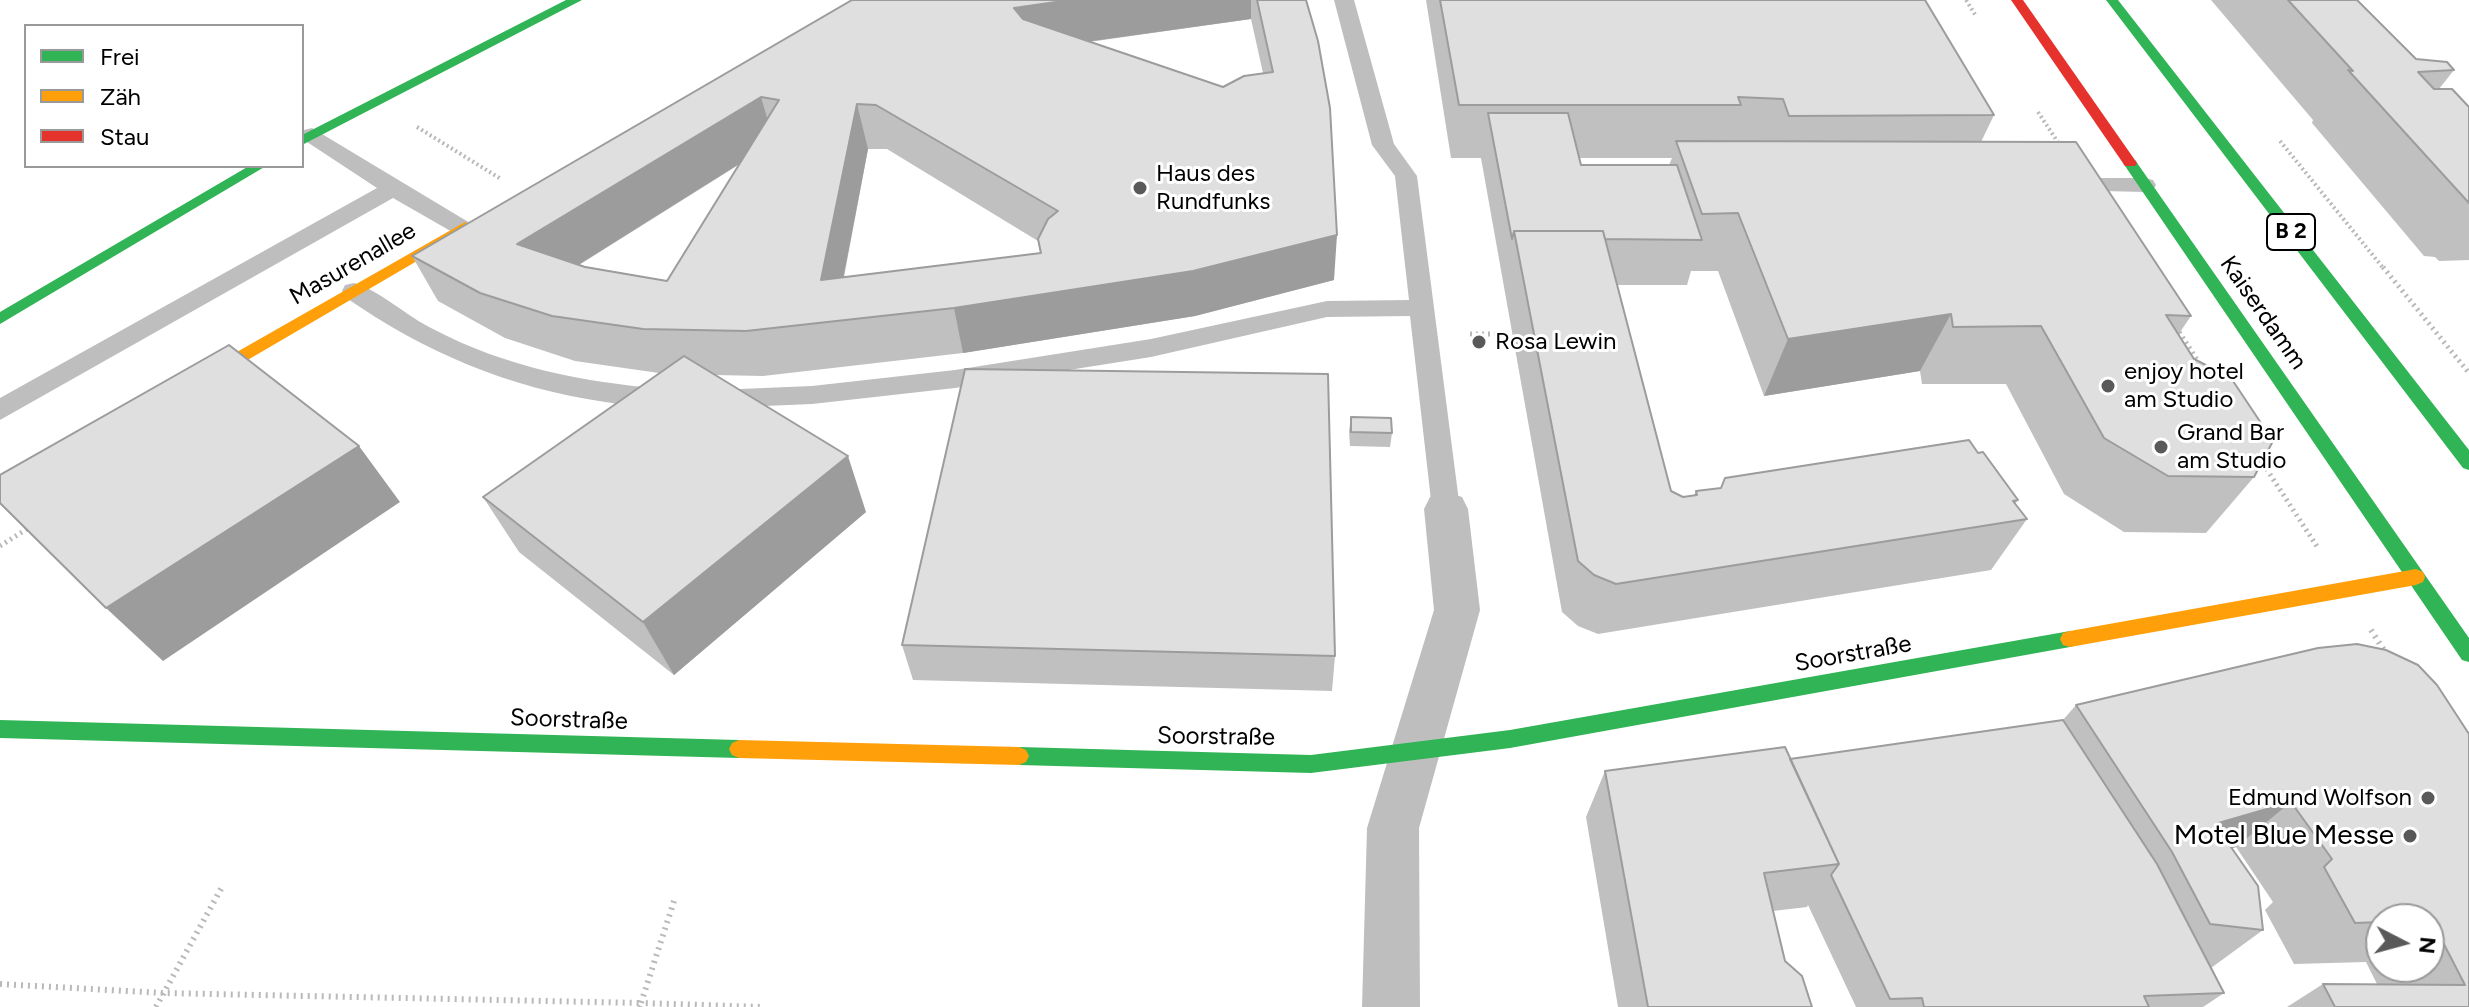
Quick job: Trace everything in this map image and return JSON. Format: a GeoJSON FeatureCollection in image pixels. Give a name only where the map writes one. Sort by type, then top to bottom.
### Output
{"type":"FeatureCollection","features":[{"type":"Feature","properties":{"kind":"main road"},"geometry":{"type":"LineString","coordinates":[[307,138],[576,0]]}},
{"type":"Feature","properties":{"kind":"main road","name":"Kaiserdamm"},"geometry":{"type":"LineString","coordinates":[[2017,0],[2469,654]]}},
{"type":"Feature","properties":{"kind":"main road","name":"B 2"},"geometry":{"type":"LineString","coordinates":[[2112,0],[2469,463]]}},
{"type":"Feature","properties":{"kind":"main road"},"geometry":{"type":"LineString","coordinates":[[0,319],[256,168]]}},
{"type":"Feature","properties":{"kind":"main road","name":"Masurenallee"},"geometry":{"type":"LineString","coordinates":[[177,394],[469,224]]}},
{"type":"Feature","properties":{"kind":"main road","name":"Soorstraße"},"geometry":{"type":"LineString","coordinates":[[0,729],[1311,764],[1510,739],[2416,577]]}},
{"type":"Feature","properties":{"kind":"street"},"geometry":{"type":"LineString","coordinates":[[1391,1007],[1393,828],[1457,610],[1446,509]]}},
{"type":"Feature","properties":{"kind":"lane"},"geometry":{"type":"LineString","coordinates":[[1344,0],[1383,145],[1406,176],[1446,509]]}},
{"type":"Feature","properties":{"kind":"lane"},"geometry":{"type":"LineString","coordinates":[[307,138],[393,188],[469,224]]}},
{"type":"Feature","properties":{"kind":"lane"},"geometry":{"type":"LineString","coordinates":[[2050,185],[2145,185]]}},
{"type":"Feature","properties":{"kind":"lane"},"geometry":{"type":"LineString","coordinates":[[0,410],[393,188]]}},
{"type":"Feature","properties":{"kind":"lane"},"geometry":{"type":"LineString","coordinates":[[354,291],[385,314],[433,341],[508,372],[560,386],[689,399],[812,395],[955,379],[1151,348],[1327,309],[1424,308]]}},
{"type":"Feature","properties":{"kind":"path"},"geometry":{"type":"LineString","coordinates":[[1966,0],[1983,26]]}},
{"type":"Feature","properties":{"kind":"path"},"geometry":{"type":"LineString","coordinates":[[2034,106],[2085,185]]}},
{"type":"Feature","properties":{"kind":"path"},"geometry":{"type":"LineString","coordinates":[[414,125],[501,179]]}},
{"type":"Feature","properties":{"kind":"path"},"geometry":{"type":"LineString","coordinates":[[2275,134],[2469,373]]}},
{"type":"Feature","properties":{"kind":"path"},"geometry":{"type":"LineString","coordinates":[[2168,314],[2201,366]]}},
{"type":"Feature","properties":{"kind":"path"},"geometry":{"type":"LineString","coordinates":[[1470,334],[1512,334]]}},
{"type":"Feature","properties":{"kind":"path"},"geometry":{"type":"LineString","coordinates":[[2259,457],[2292,509]]}},
{"type":"Feature","properties":{"kind":"path"},"geometry":{"type":"LineString","coordinates":[[156,1007],[222,887]]}},
{"type":"Feature","properties":{"kind":"path"},"geometry":{"type":"LineString","coordinates":[[640,1005],[674,901]]}},
{"type":"Feature","properties":{"kind":"path"},"geometry":{"type":"LineString","coordinates":[[0,984],[163,993],[763,1007]]}},
{"type":"Feature","properties":{"kind":"building","name":"Haus des Rundfunks"},"geometry":{"type":"Polygon","coordinates":[[[852,0],[1070,0],[1014,8],[1023,19],[1223,87],[1244,76],[1273,72],[1257,0],[1306,0],[1318,41],[1330,108],[1337,235],[1193,271],[954,308],[746,331],[643,329],[552,316],[480,293],[412,256],[852,0]],[[761,97],[517,244],[585,267],[667,281],[779,100],[761,97]],[[857,104],[821,280],[1041,253],[1038,239],[1048,219],[1058,211],[876,105],[857,104]]]}},
{"type":"Feature","properties":{"kind":"building"},"geometry":{"type":"Polygon","coordinates":[[[1440,0],[1925,0],[1994,115],[1789,116],[1783,99],[1738,97],[1741,105],[1459,105],[1440,0]]]}},
{"type":"Feature","properties":{"kind":"building"},"geometry":{"type":"Polygon","coordinates":[[[2288,0],[2357,0],[2416,59],[2447,62],[2454,70],[2418,72],[2434,89],[2452,89],[2469,107],[2469,203],[2348,70],[2353,71],[2288,0]]]}},
{"type":"Feature","properties":{"kind":"building"},"geometry":{"type":"Polygon","coordinates":[[[1488,113],[1568,113],[1581,165],[1677,165],[1702,240],[1605,239],[1603,231],[1514,231],[1512,239],[1488,113]]]}},
{"type":"Feature","properties":{"kind":"building"},"geometry":{"type":"Polygon","coordinates":[[[1676,141],[2076,142],[2191,316],[2166,315],[2194,359],[2231,378],[2273,441],[2254,477],[2168,476],[2104,438],[2041,326],[1953,327],[1951,314],[1788,339],[1738,213],[1702,214],[1676,141]]]}},
{"type":"Feature","properties":{"kind":"building"},"geometry":{"type":"Polygon","coordinates":[[[1514,231],[1603,231],[1671,491],[1683,497],[1697,495],[1696,491],[1721,488],[1725,478],[1969,440],[1978,453],[1983,452],[2018,500],[2013,501],[2027,519],[1616,584],[1594,575],[1578,561],[1514,231]]]}},
{"type":"Feature","properties":{"kind":"building"},"geometry":{"type":"Polygon","coordinates":[[[229,345],[359,446],[106,608],[0,503],[0,475],[229,345]]]}},
{"type":"Feature","properties":{"kind":"building"},"geometry":{"type":"Polygon","coordinates":[[[684,356],[848,456],[643,622],[483,497],[684,356]]]}},
{"type":"Feature","properties":{"kind":"building"},"geometry":{"type":"Polygon","coordinates":[[[965,369],[1328,374],[1335,656],[902,645],[965,369]]]}},
{"type":"Feature","properties":{"kind":"building"},"geometry":{"type":"Polygon","coordinates":[[[1351,417],[1391,418],[1392,433],[1351,432],[1351,417]]]}},
{"type":"Feature","properties":{"kind":"building"},"geometry":{"type":"Polygon","coordinates":[[[2357,644],[2386,650],[2418,665],[2437,685],[2469,734],[2469,1007],[2335,1007],[2323,984],[2465,985],[2445,946],[2445,903],[2365,903],[2365,923],[2355,923],[2324,867],[2332,859],[2291,802],[2215,824],[2258,886],[2263,930],[2210,924],[2172,852],[2076,705],[2318,648],[2357,644]]]}},
{"type":"Feature","properties":{"kind":"building"},"geometry":{"type":"Polygon","coordinates":[[[2063,720],[2157,864],[2224,993],[2144,996],[2149,1007],[1924,1007],[1922,998],[1890,999],[1831,875],[1839,864],[1790,759],[2063,720]]]}},
{"type":"Feature","properties":{"kind":"building"},"geometry":{"type":"Polygon","coordinates":[[[1785,747],[1839,864],[1764,873],[1785,961],[1802,976],[1812,1007],[1648,1007],[1605,771],[1785,747]]]}},
{"type":"Feature","properties":{"kind":"traffic: fast"},"geometry":{"type":"LineString","coordinates":[[304,140],[576,0]]}},
{"type":"Feature","properties":{"kind":"traffic: fast"},"geometry":{"type":"LineString","coordinates":[[2112,0],[2469,463]]}},
{"type":"Feature","properties":{"kind":"traffic: fast"},"geometry":{"type":"LineString","coordinates":[[2130,163],[2469,654]]}},
{"type":"Feature","properties":{"kind":"traffic: fast"},"geometry":{"type":"LineString","coordinates":[[0,319],[256,168]]}},
{"type":"Feature","properties":{"kind":"traffic: fast"},"geometry":{"type":"LineString","coordinates":[[1019,756],[1311,764],[1510,739],[2070,639]]}},
{"type":"Feature","properties":{"kind":"traffic: fast"},"geometry":{"type":"LineString","coordinates":[[0,729],[739,749]]}},
{"type":"Feature","properties":{"kind":"traffic: slow"},"geometry":{"type":"LineString","coordinates":[[192,385],[465,227]]}},
{"type":"Feature","properties":{"kind":"traffic: slow"},"geometry":{"type":"LineString","coordinates":[[2070,639],[2416,577]]}},
{"type":"Feature","properties":{"kind":"traffic: slow"},"geometry":{"type":"LineString","coordinates":[[739,749],[1019,756]]}},
{"type":"Feature","properties":{"kind":"traffic: jam"},"geometry":{"type":"LineString","coordinates":[[2017,0],[2130,163]]}},
{"type":"Feature","properties":{"kind":"place","name":"Haus des Rundfunks"},"geometry":{"type":"Point","coordinates":[1140,188]}},
{"type":"Feature","properties":{"kind":"place","name":"Rosa Lewin"},"geometry":{"type":"Point","coordinates":[1479,342]}},
{"type":"Feature","properties":{"kind":"place","name":"enjoy hotel am Studio"},"geometry":{"type":"Point","coordinates":[2108,386]}},
{"type":"Feature","properties":{"kind":"place","name":"Grand Bar am Studio"},"geometry":{"type":"Point","coordinates":[2161,447]}},
{"type":"Feature","properties":{"kind":"place","name":"Edmund Wolfson"},"geometry":{"type":"Point","coordinates":[2428,798]}},
{"type":"Feature","properties":{"kind":"place","name":"Motel Blue Messe"},"geometry":{"type":"Point","coordinates":[2410,836]}}]}
